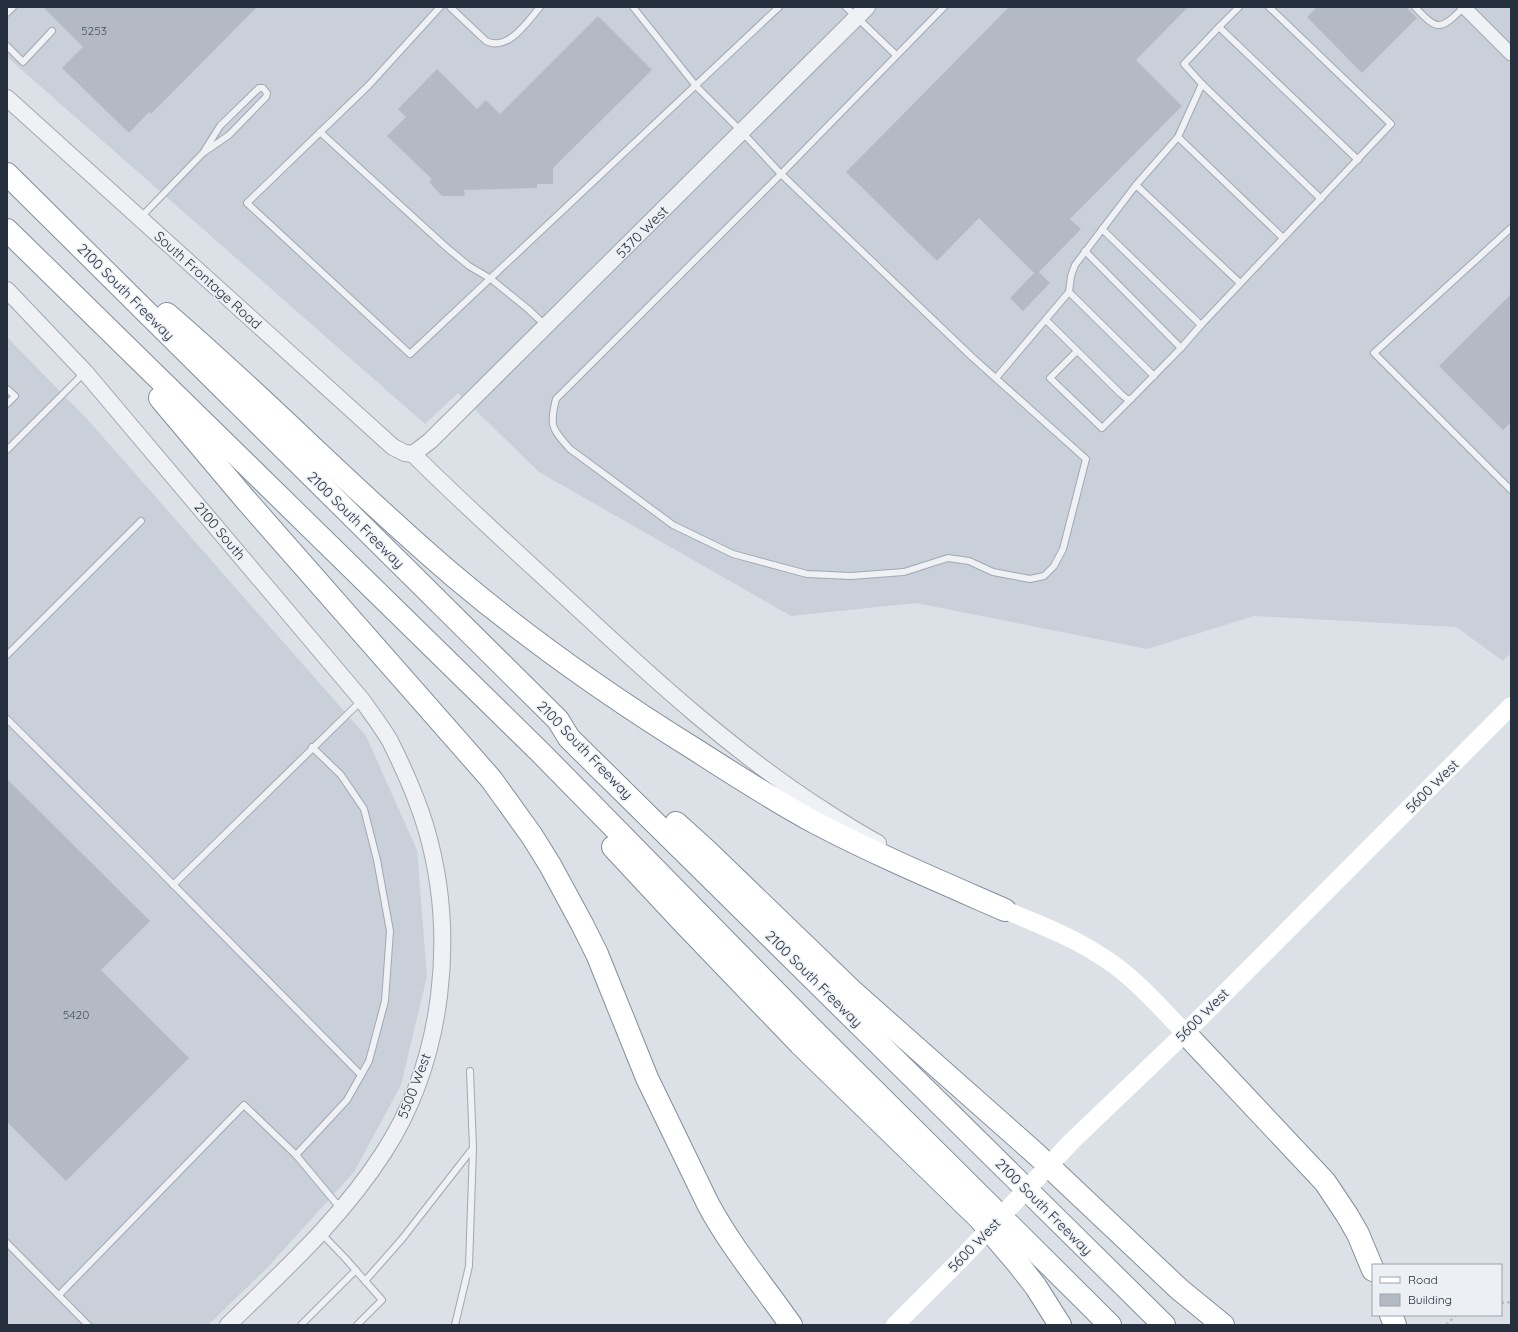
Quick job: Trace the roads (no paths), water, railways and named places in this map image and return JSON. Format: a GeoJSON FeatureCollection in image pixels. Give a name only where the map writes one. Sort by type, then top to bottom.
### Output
{"type":"FeatureCollection","features":[{"type":"Feature","properties":{"kind":"highway","name":"2100 South Freeway"},"geometry":{"type":"LineString","coordinates":[[7,174],[558,720],[569,738],[1164,1325]]}},
{"type":"Feature","properties":{"kind":"highway"},"geometry":{"type":"LineString","coordinates":[[7,230],[541,753],[808,1025],[1110,1325]]}},
{"type":"Feature","properties":{"kind":"highway"},"geometry":{"type":"LineString","coordinates":[[96,263],[131,284],[195,338],[272,408],[362,494],[456,578],[587,678],[632,710],[723,768],[768,796],[813,821],[861,846],[1005,910]]}},
{"type":"Feature","properties":{"kind":"highway"},"geometry":{"type":"LineString","coordinates":[[64,287],[245,499],[491,780],[524,824],[550,865],[597,954],[647,1078],[710,1209],[791,1325]]}},
{"type":"Feature","properties":{"kind":"highway"},"geometry":{"type":"LineString","coordinates":[[558,720],[706,851],[851,990],[1024,1143],[1173,1283],[1223,1325]]}},
{"type":"Feature","properties":{"kind":"highway"},"geometry":{"type":"LineString","coordinates":[[541,753],[570,802],[800,1044],[979,1218],[1020,1265],[1060,1325]]}},
{"type":"Feature","properties":{"kind":"highway"},"geometry":{"type":"LineString","coordinates":[[1185,1033],[1325,1182],[1358,1234],[1372,1268]]}},
{"type":"Feature","properties":{"kind":"main road","name":"5600 West"},"geometry":{"type":"LineString","coordinates":[[895,1325],[961,1259],[1071,1142],[1185,1033],[1511,706]]}},
{"type":"Feature","properties":{"kind":"main road"},"geometry":{"type":"LineString","coordinates":[[1005,910],[1081,944],[1111,962],[1139,985],[1185,1033]]}},
{"type":"Feature","properties":{"kind":"street"},"geometry":{"type":"LineString","coordinates":[[1464,7],[1511,54]]}},
{"type":"Feature","properties":{"kind":"street","name":"5370 West"},"geometry":{"type":"LineString","coordinates":[[413,454],[430,441],[547,327],[742,132],[857,10]]}},
{"type":"Feature","properties":{"kind":"street","name":"South Frontage Road"},"geometry":{"type":"LineString","coordinates":[[7,98],[393,447],[404,453],[413,454]]}},
{"type":"Feature","properties":{"kind":"street","name":"2100 South"},"geometry":{"type":"LineString","coordinates":[[7,290],[85,372],[362,700],[389,740],[412,788]]}},
{"type":"Feature","properties":{"kind":"street"},"geometry":{"type":"LineString","coordinates":[[413,454],[694,714],[748,757],[803,796],[870,839],[1005,910]]}},
{"type":"Feature","properties":{"kind":"street","name":"5500 West"},"geometry":{"type":"LineString","coordinates":[[228,1325],[321,1234],[366,1179],[385,1151],[408,1108],[421,1074],[434,1026],[442,970],[442,918],[436,871],[426,828],[412,788]]}},
{"type":"Feature","properties":{"kind":"lane"},"geometry":{"type":"LineString","coordinates":[[7,13],[13,7]]}},
{"type":"Feature","properties":{"kind":"lane"},"geometry":{"type":"LineString","coordinates":[[440,7],[369,85],[247,203],[410,354],[779,7]]}},
{"type":"Feature","properties":{"kind":"lane"},"geometry":{"type":"LineString","coordinates":[[450,7],[486,41],[493,44],[505,42],[512,37],[540,7]]}},
{"type":"Feature","properties":{"kind":"lane"},"geometry":{"type":"LineString","coordinates":[[633,7],[696,86],[781,174],[996,378],[1086,459],[1063,549],[1054,566],[1044,576],[1030,580],[993,572],[969,561],[948,558],[904,572],[851,576],[808,574],[733,554],[673,525],[570,449],[553,427],[551,417],[556,399],[781,174],[944,7]]}},
{"type":"Feature","properties":{"kind":"lane"},"geometry":{"type":"LineString","coordinates":[[1240,7],[1218,27],[1184,64],[1202,84],[1321,199]]}},
{"type":"Feature","properties":{"kind":"lane"},"geometry":{"type":"LineString","coordinates":[[1077,351],[1050,378],[1102,428],[1181,348],[1240,283],[1391,124],[1269,7]]}},
{"type":"Feature","properties":{"kind":"lane"},"geometry":{"type":"LineString","coordinates":[[1415,7],[1426,20],[1434,24],[1444,25],[1464,7]]}},
{"type":"Feature","properties":{"kind":"lane"},"geometry":{"type":"LineString","coordinates":[[857,10],[896,55]]}},
{"type":"Feature","properties":{"kind":"lane"},"geometry":{"type":"LineString","coordinates":[[1218,27],[1358,160]]}},
{"type":"Feature","properties":{"kind":"lane"},"geometry":{"type":"LineString","coordinates":[[7,46],[23,62],[52,31]]}},
{"type":"Feature","properties":{"kind":"lane"},"geometry":{"type":"LineString","coordinates":[[996,378],[1069,292],[1071,276],[1075,266],[1102,228],[1136,185],[1178,138],[1202,84]]}},
{"type":"Feature","properties":{"kind":"lane"},"geometry":{"type":"LineString","coordinates":[[140,218],[203,153],[220,126],[259,88],[263,88],[267,92],[266,98],[230,135],[203,153]]}},
{"type":"Feature","properties":{"kind":"lane"},"geometry":{"type":"LineString","coordinates":[[320,132],[446,247],[469,266],[491,279],[528,309],[547,327]]}},
{"type":"Feature","properties":{"kind":"lane"},"geometry":{"type":"LineString","coordinates":[[1178,138],[1283,238]]}},
{"type":"Feature","properties":{"kind":"lane"},"geometry":{"type":"LineString","coordinates":[[1136,185],[1240,283]]}},
{"type":"Feature","properties":{"kind":"lane"},"geometry":{"type":"LineString","coordinates":[[1102,228],[1201,325]]}},
{"type":"Feature","properties":{"kind":"lane"},"geometry":{"type":"LineString","coordinates":[[1511,228],[1374,353],[1511,490]]}},
{"type":"Feature","properties":{"kind":"lane"},"geometry":{"type":"LineString","coordinates":[[1085,252],[1181,348]]}},
{"type":"Feature","properties":{"kind":"lane"},"geometry":{"type":"LineString","coordinates":[[1069,292],[1154,376]]}},
{"type":"Feature","properties":{"kind":"lane"},"geometry":{"type":"LineString","coordinates":[[1046,320],[1121,394],[1127,399],[1131,399]]}},
{"type":"Feature","properties":{"kind":"lane"},"geometry":{"type":"LineString","coordinates":[[7,450],[85,372]]}},
{"type":"Feature","properties":{"kind":"lane"},"geometry":{"type":"LineString","coordinates":[[7,389],[15,396],[7,404]]}},
{"type":"Feature","properties":{"kind":"lane"},"geometry":{"type":"LineString","coordinates":[[7,655],[141,521]]}},
{"type":"Feature","properties":{"kind":"lane"},"geometry":{"type":"LineString","coordinates":[[173,885],[312,747],[362,700]]}},
{"type":"Feature","properties":{"kind":"lane"},"geometry":{"type":"LineString","coordinates":[[7,719],[361,1075]]}},
{"type":"Feature","properties":{"kind":"lane"},"geometry":{"type":"LineString","coordinates":[[296,1155],[347,1100],[369,1061],[385,1001],[389,927],[377,860],[364,809],[340,775],[312,747]]}},
{"type":"Feature","properties":{"kind":"lane"},"geometry":{"type":"LineString","coordinates":[[455,1325],[469,1266],[473,1148],[470,1071]]}},
{"type":"Feature","properties":{"kind":"lane"},"geometry":{"type":"LineString","coordinates":[[59,1295],[244,1105],[296,1155],[342,1210]]}},
{"type":"Feature","properties":{"kind":"lane"},"geometry":{"type":"LineString","coordinates":[[366,1281],[402,1239],[473,1148]]}},
{"type":"Feature","properties":{"kind":"lane"},"geometry":{"type":"LineString","coordinates":[[321,1234],[356,1270],[382,1300],[357,1325]]}},
{"type":"Feature","properties":{"kind":"lane"},"geometry":{"type":"LineString","coordinates":[[7,1243],[88,1325]]}},
{"type":"Feature","properties":{"kind":"lane"},"geometry":{"type":"LineString","coordinates":[[301,1325],[356,1270]]}}]}
